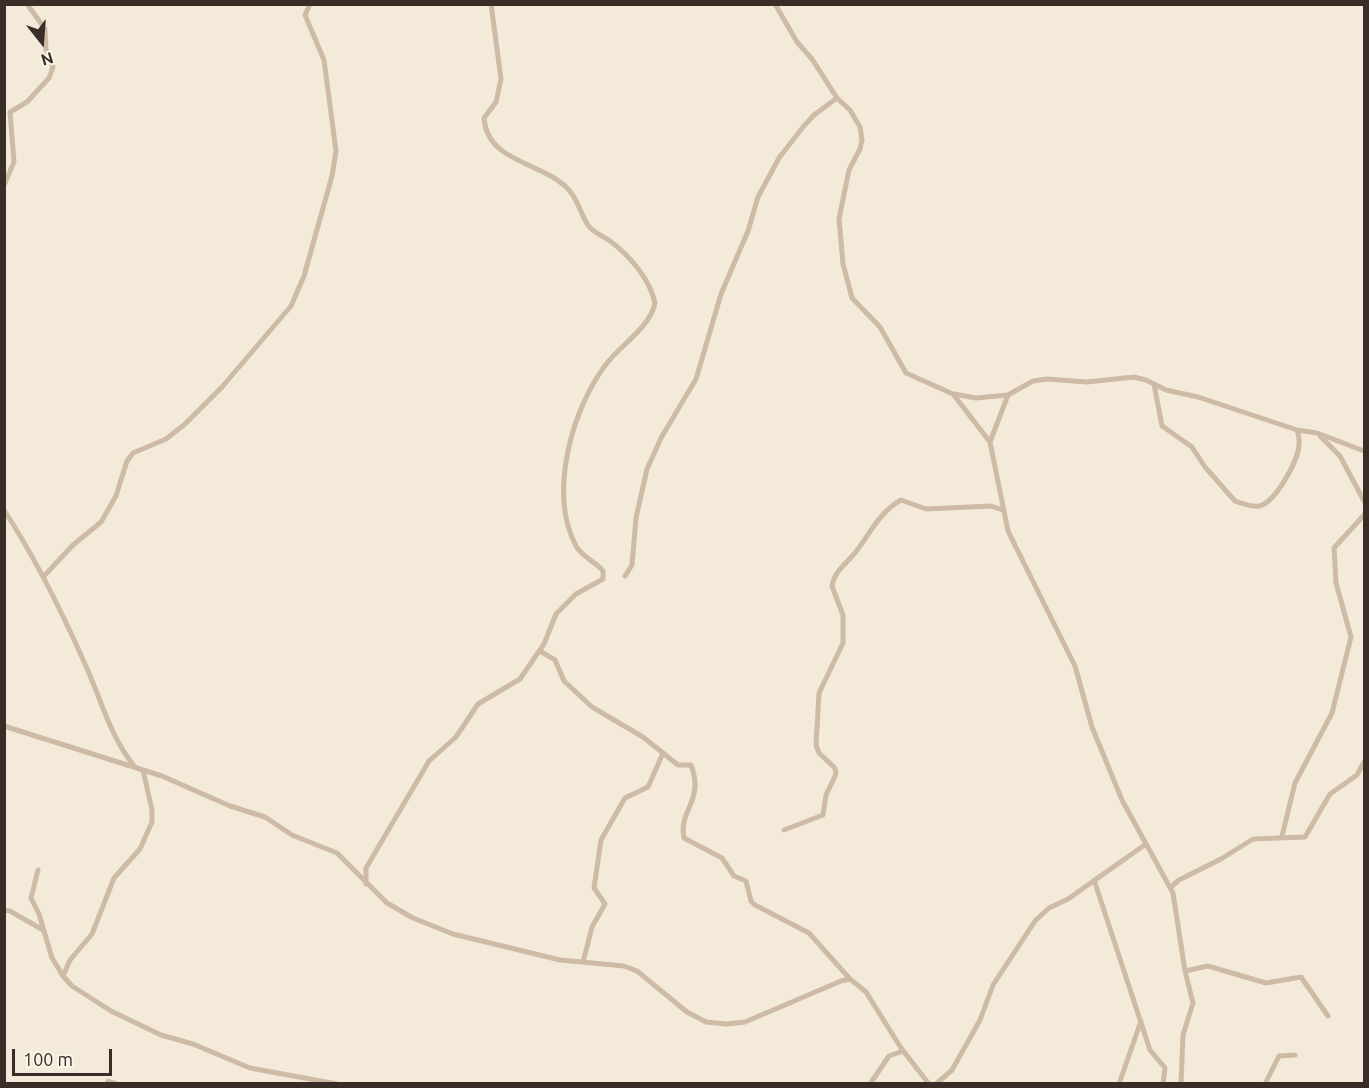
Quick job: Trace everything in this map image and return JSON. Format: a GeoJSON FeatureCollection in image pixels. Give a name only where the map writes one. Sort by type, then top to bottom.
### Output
{"type":"FeatureCollection","features":[{"type":"Feature","properties":{"kind":"street"},"geometry":{"type":"LineString","coordinates":[[4,184],[12,170],[15,155],[10,112],[27,102],[49,78],[53,67],[46,50],[45,29],[27,4]]}},
{"type":"Feature","properties":{"kind":"street"},"geometry":{"type":"LineString","coordinates":[[43,577],[66,551],[101,522],[116,496],[127,461],[133,453],[166,439],[184,424],[222,387],[291,306],[304,276],[332,176],[336,151],[324,60],[305,15],[310,4]]}},
{"type":"Feature","properties":{"kind":"street"},"geometry":{"type":"LineString","coordinates":[[366,884],[365,873],[369,863],[429,761],[456,737],[478,704],[520,679],[540,651],[556,614],[576,594],[598,583],[604,575],[599,566],[579,550],[568,517],[566,496],[569,446],[579,408],[607,363],[652,315],[655,303],[633,262],[624,252],[588,225],[578,202],[568,188],[554,178],[506,154],[489,135],[484,118],[496,102],[501,79],[491,4]]}},
{"type":"Feature","properties":{"kind":"street"},"geometry":{"type":"LineString","coordinates":[[775,4],[797,42],[812,58],[837,98],[853,115],[862,140],[849,170],[839,219],[849,292],[855,302],[880,327],[906,373],[953,394],[976,398],[1008,395],[1033,381],[1047,379],[1087,382],[1134,377],[1166,390],[1198,397],[1297,430],[1317,433],[1365,451]]}},
{"type":"Feature","properties":{"kind":"street"},"geometry":{"type":"LineString","coordinates":[[625,576],[632,565],[636,518],[647,469],[661,438],[696,379],[721,294],[748,231],[759,196],[779,158],[803,127],[814,115],[837,98]]}},
{"type":"Feature","properties":{"kind":"street"},"geometry":{"type":"LineString","coordinates":[[1153,383],[1161,426],[1192,447],[1205,467],[1235,501],[1241,503],[1258,506],[1271,500],[1286,479],[1298,451],[1297,430]]}},
{"type":"Feature","properties":{"kind":"street"},"geometry":{"type":"LineString","coordinates":[[953,394],[990,442],[1003,510],[1015,548],[1075,666],[1092,728],[1114,783],[1171,887],[1193,1004],[1183,1035],[1181,1083]]}},
{"type":"Feature","properties":{"kind":"street"},"geometry":{"type":"LineString","coordinates":[[990,442],[1008,395]]}},
{"type":"Feature","properties":{"kind":"street"},"geometry":{"type":"LineString","coordinates":[[1317,433],[1340,456],[1365,501]]}},
{"type":"Feature","properties":{"kind":"street"},"geometry":{"type":"LineString","coordinates":[[784,830],[823,816],[826,795],[836,774],[835,768],[819,753],[816,745],[819,693],[843,643],[843,615],[832,586],[839,569],[857,550],[871,528],[901,500],[926,509],[991,506],[1003,510]]}},
{"type":"Feature","properties":{"kind":"street"},"geometry":{"type":"LineString","coordinates":[[4,510],[43,577],[76,643],[112,730],[136,769]]}},
{"type":"Feature","properties":{"kind":"street"},"geometry":{"type":"LineString","coordinates":[[1282,836],[1295,783],[1332,713],[1351,637],[1336,583],[1334,548],[1365,515]]}},
{"type":"Feature","properties":{"kind":"street"},"geometry":{"type":"LineString","coordinates":[[540,651],[555,660],[564,681],[592,707],[643,737],[680,766],[690,765],[697,791],[685,821],[684,838],[727,862],[734,876],[746,881],[751,901],[755,905],[809,933],[823,946],[832,960],[866,992],[903,1051],[929,1083]]}},
{"type":"Feature","properties":{"kind":"street"},"geometry":{"type":"LineString","coordinates":[[4,726],[192,787],[230,806],[259,815],[292,835],[338,853],[366,884],[396,909],[462,938],[530,954],[624,966],[637,971],[695,1017],[726,1024],[745,1022],[840,981],[850,979]]}},
{"type":"Feature","properties":{"kind":"street"},"geometry":{"type":"LineString","coordinates":[[583,962],[590,932],[604,904],[594,888],[601,840],[625,798],[648,787],[663,753]]}},
{"type":"Feature","properties":{"kind":"street"},"geometry":{"type":"LineString","coordinates":[[1171,887],[1179,879],[1221,860],[1249,841],[1282,836],[1305,837],[1330,794],[1357,775],[1365,762]]}},
{"type":"Feature","properties":{"kind":"street"},"geometry":{"type":"LineString","coordinates":[[63,976],[70,960],[95,928],[114,878],[140,849],[152,822],[152,810],[143,770]]}},
{"type":"Feature","properties":{"kind":"street"},"geometry":{"type":"LineString","coordinates":[[936,1083],[952,1070],[980,1020],[993,985],[1029,929],[1044,913],[1146,844]]}},
{"type":"Feature","properties":{"kind":"street"},"geometry":{"type":"LineString","coordinates":[[38,870],[31,898],[52,958],[72,986],[111,1011],[161,1035],[193,1044],[250,1068],[337,1083]]}},
{"type":"Feature","properties":{"kind":"street"},"geometry":{"type":"LineString","coordinates":[[1094,880],[1118,959],[1152,1054],[1165,1068],[1163,1083]]}},
{"type":"Feature","properties":{"kind":"street"},"geometry":{"type":"LineString","coordinates":[[4,910],[10,911],[43,930]]}},
{"type":"Feature","properties":{"kind":"street"},"geometry":{"type":"LineString","coordinates":[[1185,970],[1208,966],[1266,983],[1301,977],[1328,1016]]}},
{"type":"Feature","properties":{"kind":"street"},"geometry":{"type":"LineString","coordinates":[[1119,1083],[1141,1021]]}},
{"type":"Feature","properties":{"kind":"street"},"geometry":{"type":"LineString","coordinates":[[870,1083],[889,1056],[903,1051]]}},
{"type":"Feature","properties":{"kind":"street"},"geometry":{"type":"LineString","coordinates":[[1264,1083],[1279,1056],[1295,1054]]}},
{"type":"Feature","properties":{"kind":"street"},"geometry":{"type":"LineString","coordinates":[[108,1081],[117,1083]]}}]}
